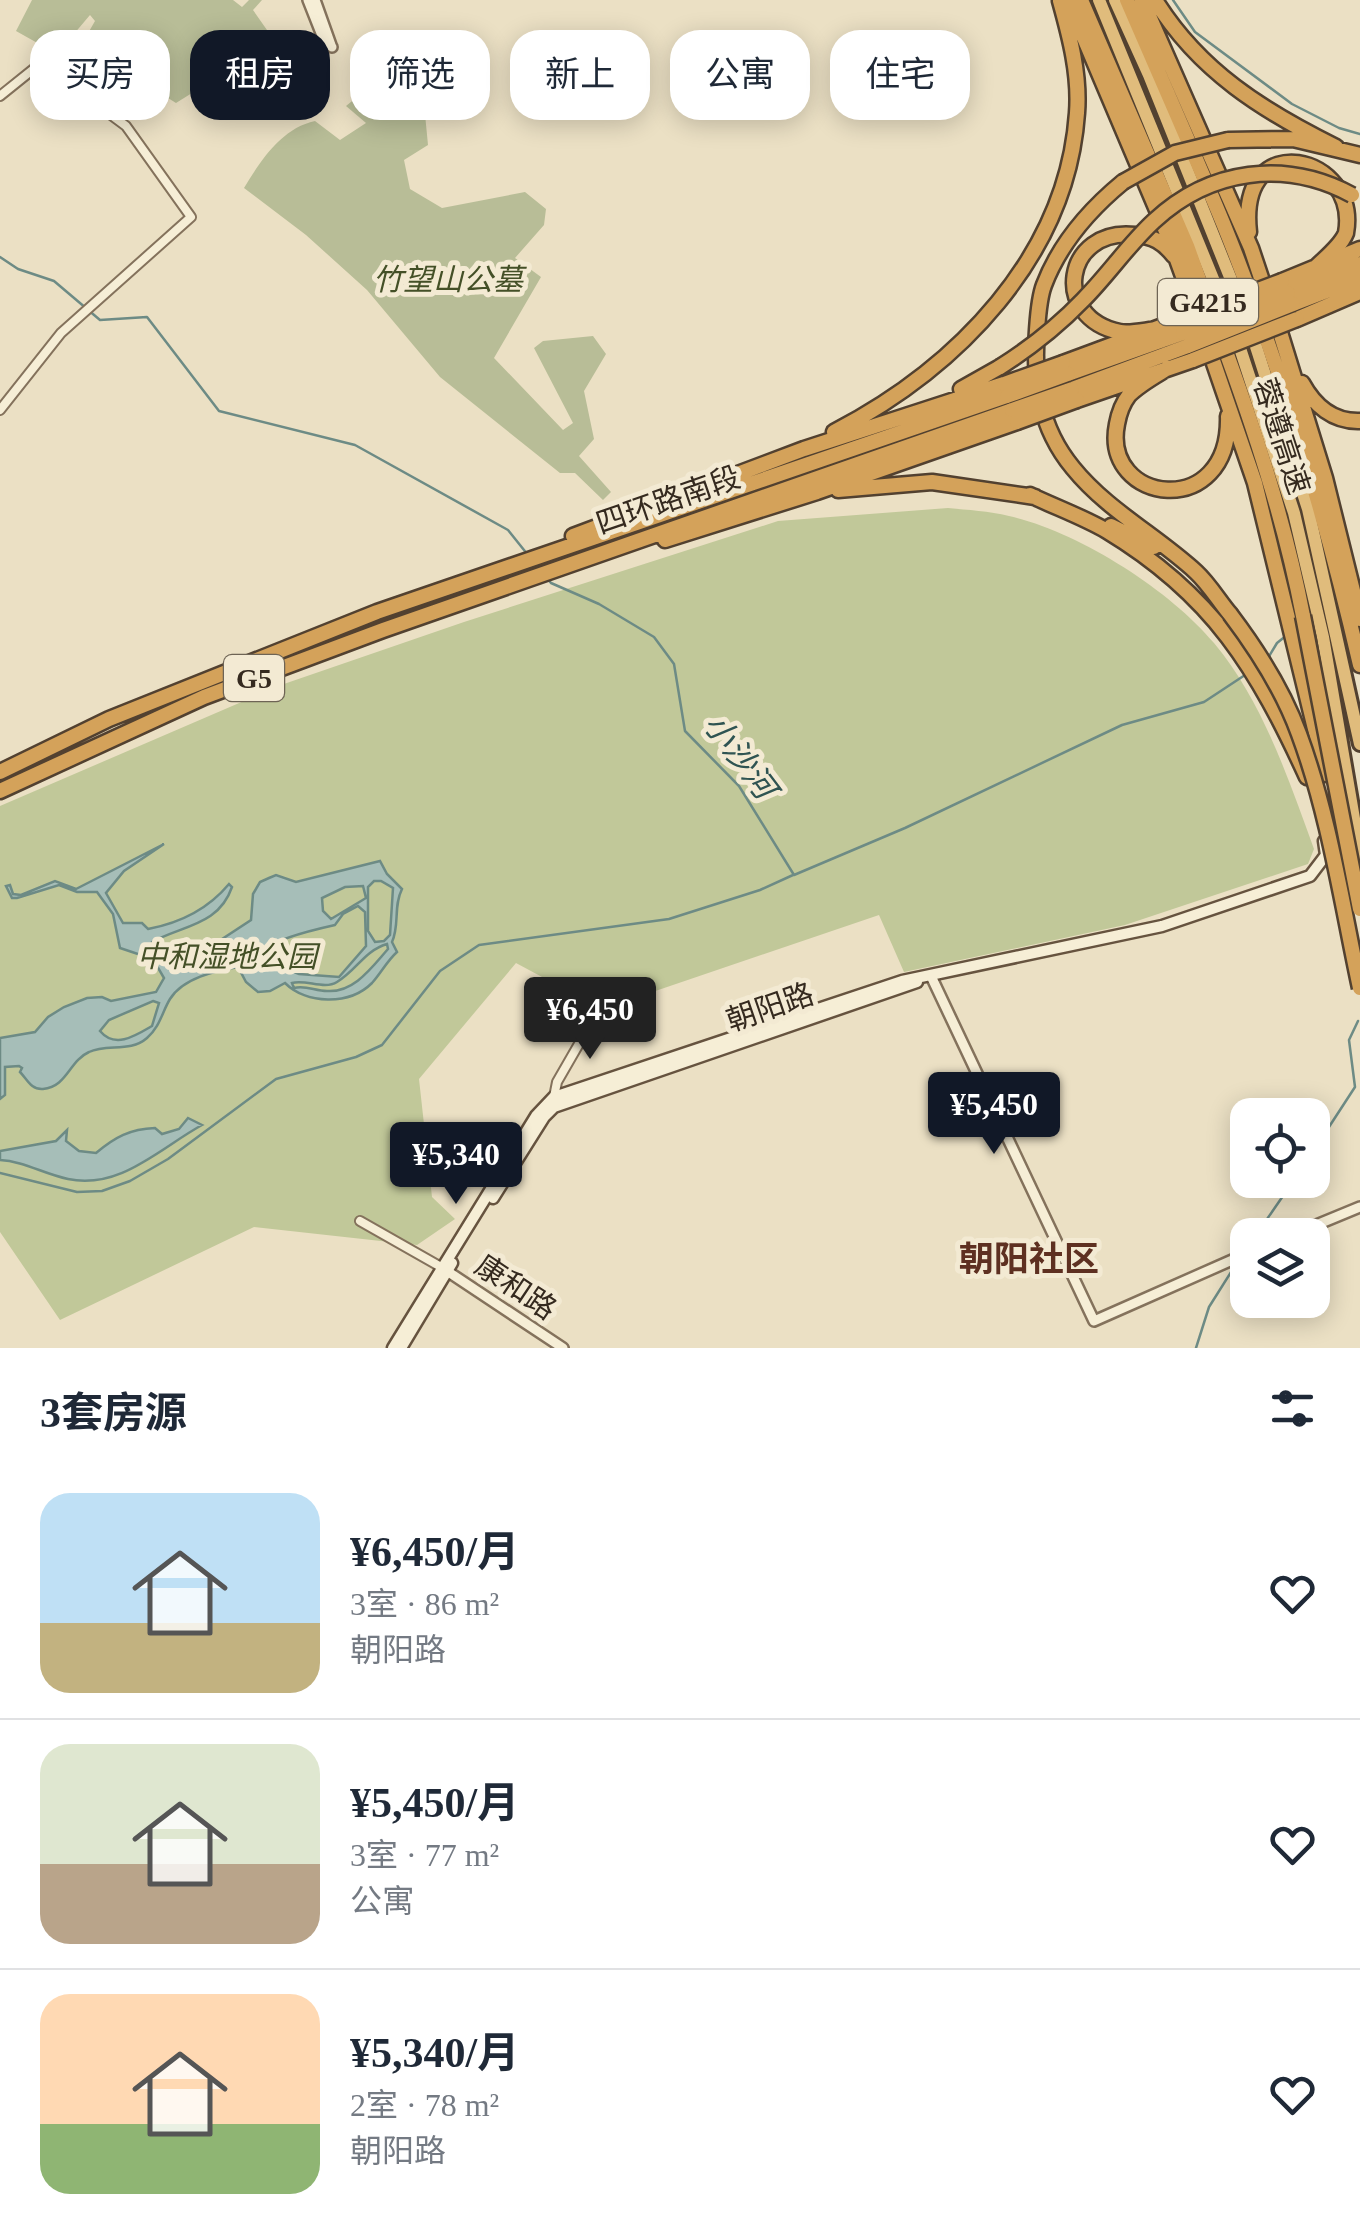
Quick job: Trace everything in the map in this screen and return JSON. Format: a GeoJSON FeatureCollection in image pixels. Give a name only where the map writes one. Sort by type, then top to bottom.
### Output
{"type":"FeatureCollection","features":[{"type":"Feature","properties":{"kind":"highway"},"geometry":{"type":"LineString","coordinates":[[822,441],[891,398],[953,349],[1001,301],[1033,256],[1065,184],[1076,124],[1076,78],[1060,0]]}},
{"type":"Feature","properties":{"kind":"highway"},"geometry":{"type":"LineString","coordinates":[[1068,0],[1178,263],[1255,483],[1329,612]]}},
{"type":"Feature","properties":{"kind":"highway","name":"蓉遵高速"},"geometry":{"type":"LineString","coordinates":[[1081,0],[1187,246],[1294,566],[1329,612],[1360,665]]}},
{"type":"Feature","properties":{"kind":"highway"},"geometry":{"type":"LineString","coordinates":[[1100,0],[1244,356],[1329,612]]}},
{"type":"Feature","properties":{"kind":"highway"},"geometry":{"type":"LineString","coordinates":[[1116,0],[1256,342],[1308,509],[1329,612]]}},
{"type":"Feature","properties":{"kind":"highway","name":"蓉遵高速"},"geometry":{"type":"LineString","coordinates":[[1127,0],[1224,226],[1283,394],[1329,612],[1360,910]]}},
{"type":"Feature","properties":{"kind":"highway"},"geometry":{"type":"LineString","coordinates":[[1142,0],[1250,248],[1326,478],[1330,635],[1360,857]]}},
{"type":"Feature","properties":{"kind":"highway"},"geometry":{"type":"LineString","coordinates":[[1154,0],[1184,41],[1227,83],[1278,118],[1360,154]]}},
{"type":"Feature","properties":{"kind":"highway"},"geometry":{"type":"LineString","coordinates":[[1336,146],[1294,139],[1228,140],[1175,153],[1123,182],[1078,226],[1042,288],[1035,381],[1054,437],[1072,468],[1112,506],[1198,574],[1230,614],[1280,692],[1299,734],[1321,810],[1360,988]]}},
{"type":"Feature","properties":{"kind":"highway"},"geometry":{"type":"LineString","coordinates":[[1250,248],[1247,214],[1254,190],[1278,167],[1310,162],[1338,178],[1351,204],[1346,236],[1290,299]]}},
{"type":"Feature","properties":{"kind":"highway"},"geometry":{"type":"LineString","coordinates":[[553,549],[973,384],[1062,321],[1156,218],[1213,184],[1270,172],[1300,175],[1329,182],[1360,200]]}},
{"type":"Feature","properties":{"kind":"highway"},"geometry":{"type":"LineString","coordinates":[[1178,263],[1166,246],[1150,236],[1119,233],[1101,237],[1086,249],[1078,263],[1074,294],[1084,314],[1101,326],[1123,332],[1158,329],[1186,340],[1290,299],[1360,264]]}},
{"type":"Feature","properties":{"kind":"highway"},"geometry":{"type":"LineString","coordinates":[[1315,268],[1360,250]]}},
{"type":"Feature","properties":{"kind":"highway"},"geometry":{"type":"LineString","coordinates":[[1228,400],[1223,453],[1214,472],[1198,484],[1178,490],[1143,484],[1120,458],[1115,434],[1119,410],[1128,396],[1168,368],[1186,340],[1290,299],[1360,278]]}},
{"type":"Feature","properties":{"kind":"highway"},"geometry":{"type":"LineString","coordinates":[[1290,299],[1360,292]]}},
{"type":"Feature","properties":{"kind":"highway"},"geometry":{"type":"LineString","coordinates":[[1290,299],[1339,307],[1360,306]]}},
{"type":"Feature","properties":{"kind":"highway"},"geometry":{"type":"LineString","coordinates":[[1070,382],[1158,329]]}},
{"type":"Feature","properties":{"kind":"highway","name":"四环路南段"},"geometry":{"type":"LineString","coordinates":[[0,772],[109,719],[497,568],[553,549],[836,475],[1010,403],[1186,340]]}},
{"type":"Feature","properties":{"kind":"highway"},"geometry":{"type":"LineString","coordinates":[[1288,356],[1315,403],[1328,414],[1360,420]]}},
{"type":"Feature","properties":{"kind":"highway"},"geometry":{"type":"LineString","coordinates":[[887,421],[1010,403],[1070,382],[1168,368]]}},
{"type":"Feature","properties":{"kind":"highway"},"geometry":{"type":"LineString","coordinates":[[814,479],[836,475],[932,482],[1030,495],[1114,527],[1183,562]]}},
{"type":"Feature","properties":{"kind":"highway","name":"G5"},"geometry":{"type":"LineString","coordinates":[[0,791],[204,698],[382,630],[814,479]]}},
{"type":"Feature","properties":{"kind":"highway"},"geometry":{"type":"LineString","coordinates":[[1030,495],[1106,531],[1178,581],[1209,612],[1260,682],[1307,777]]}},
{"type":"Feature","properties":{"kind":"highway"},"geometry":{"type":"LineString","coordinates":[[1329,612],[1294,642],[1340,832]]}},
{"type":"Feature","properties":{"kind":"highway"},"geometry":{"type":"LineString","coordinates":[[1330,635],[1360,744]]}},
{"type":"Feature","properties":{"kind":"highway"},"geometry":{"type":"LineString","coordinates":[[1316,814],[1340,832],[1360,857]]}},
{"type":"Feature","properties":{"kind":"main road"},"geometry":{"type":"LineString","coordinates":[[554,1097],[902,981],[1162,926],[1310,876],[1326,855],[1307,777]]}},
{"type":"Feature","properties":{"kind":"main road","name":"朝阳路"},"geometry":{"type":"LineString","coordinates":[[393,1348],[554,1107],[931,976]]}},
{"type":"Feature","properties":{"kind":"main road","name":"朝阳路"},"geometry":{"type":"LineString","coordinates":[[402,1348],[444,1269],[536,1116],[554,1097]]}},
{"type":"Feature","properties":{"kind":"street"},"geometry":{"type":"LineString","coordinates":[[0,96],[41,63],[126,126],[191,217],[61,333],[0,410]]}},
{"type":"Feature","properties":{"kind":"street"},"geometry":{"type":"LineString","coordinates":[[931,976],[1094,1321],[1230,1260]]}},
{"type":"Feature","properties":{"kind":"street","name":"朝阳路"},"geometry":{"type":"LineString","coordinates":[[554,1097],[557,1082],[595,1016]]}},
{"type":"Feature","properties":{"kind":"street"},"geometry":{"type":"LineString","coordinates":[[1330,1219],[1360,1206]]}},
{"type":"Feature","properties":{"kind":"street"},"geometry":{"type":"LineString","coordinates":[[360,1221],[444,1269]]}},
{"type":"Feature","properties":{"kind":"street","name":"康和路"},"geometry":{"type":"LineString","coordinates":[[444,1269],[563,1348]]}},
{"type":"Feature","properties":{"kind":"green space"},"geometry":{"type":"Polygon","coordinates":[[[32,0],[233,0],[242,7],[249,0],[262,0],[253,10],[267,30],[190,30],[190,94],[176,103],[170,99],[170,30],[90,30],[95,21],[90,15],[77,30],[30,30],[30,39],[16,31],[32,0]]]}},
{"type":"Feature","properties":{"kind":"green space","name":"竹望山公墓"},"geometry":{"type":"Polygon","coordinates":[[[362,120],[426,120],[428,145],[404,160],[410,189],[442,208],[525,192],[546,209],[544,225],[515,258],[541,277],[494,358],[563,430],[573,423],[534,348],[543,341],[593,336],[606,354],[584,391],[594,439],[579,456],[611,492],[603,500],[575,473],[560,473],[440,377],[367,290],[306,235],[244,188],[265,156],[292,130],[315,121],[340,140],[366,123],[362,120]]]}},
{"type":"Feature","properties":{"kind":"green space","name":"中和湿地公园"},"geometry":{"type":"Polygon","coordinates":[[[948,508],[1009,516],[1063,535],[1147,583],[1195,623],[1247,690],[1273,742],[1314,849],[1308,864],[1125,925],[904,972],[879,915],[626,1001],[583,999],[516,963],[419,1079],[432,1197],[455,1219],[417,1245],[254,1227],[60,1320],[0,1232],[0,806],[281,685],[778,521],[948,508]]]}},
{"type":"Feature","properties":{"kind":"water"},"geometry":{"type":"Polygon","coordinates":[[[164,844],[124,871],[106,893],[123,923],[142,923],[148,929],[171,923],[203,907],[229,884],[232,887],[226,900],[209,917],[152,942],[152,951],[165,951],[193,942],[219,941],[251,920],[253,894],[260,882],[276,875],[296,882],[380,861],[402,889],[392,942],[397,952],[372,983],[340,999],[304,995],[285,983],[258,992],[246,982],[238,967],[200,977],[176,992],[155,1029],[140,1043],[89,1052],[58,1084],[43,1089],[30,1084],[19,1066],[5,1067],[5,1095],[0,1099],[0,1038],[35,1032],[48,1017],[87,998],[111,1001],[156,992],[164,978],[153,959],[120,948],[113,914],[97,892],[77,892],[59,885],[12,898],[6,886],[10,885],[13,894],[21,895],[55,881],[76,889],[164,844]],[[381,881],[368,887],[368,931],[375,942],[384,941],[390,935],[393,888],[381,881]],[[363,886],[345,887],[322,898],[323,911],[331,919],[366,898],[363,886]],[[358,906],[343,914],[335,925],[269,946],[263,950],[262,959],[299,974],[339,977],[366,946],[365,912],[358,906]],[[387,944],[372,951],[337,982],[292,983],[294,988],[346,988],[369,971],[388,949],[387,944]],[[153,1001],[109,1020],[100,1031],[119,1040],[139,1034],[152,1026],[159,1003],[153,1001]]]}},
{"type":"Feature","properties":{"kind":"water"},"geometry":{"type":"Polygon","coordinates":[[[188,1118],[202,1125],[139,1165],[105,1178],[68,1179],[0,1160],[0,1151],[56,1141],[67,1130],[66,1141],[79,1151],[96,1153],[130,1132],[155,1128],[162,1134],[179,1129],[188,1118]]]}},
{"type":"Feature","properties":{"kind":"waterway"},"geometry":{"type":"LineString","coordinates":[[1173,0],[1195,32],[1292,104],[1360,134]]}},
{"type":"Feature","properties":{"kind":"waterway","name":"小沙河"},"geometry":{"type":"LineString","coordinates":[[0,257],[18,269],[54,281],[100,320],[147,317],[219,411],[355,445],[508,530],[528,555]]}},
{"type":"Feature","properties":{"kind":"waterway","name":"小沙河"},"geometry":{"type":"LineString","coordinates":[[546,577],[654,637],[674,664],[685,731],[739,786],[794,875],[905,828],[1122,725],[1204,702],[1245,675]]}},
{"type":"Feature","properties":{"kind":"waterway","name":"小沙河"},"geometry":{"type":"LineString","coordinates":[[1268,658],[1287,635]]}},
{"type":"Feature","properties":{"kind":"waterway"},"geometry":{"type":"LineString","coordinates":[[0,1173],[77,1192],[102,1191],[130,1181],[168,1159],[276,1079],[356,1057],[382,1045],[440,971],[479,945],[669,919],[760,890],[793,875]]}},
{"type":"Feature","properties":{"kind":"waterway"},"geometry":{"type":"LineString","coordinates":[[1330,1125],[1355,1087],[1349,1040],[1358,1021]]}},
{"type":"Feature","properties":{"kind":"waterway"},"geometry":{"type":"LineString","coordinates":[[1268,1218],[1282,1198]]}},
{"type":"Feature","properties":{"kind":"waterway"},"geometry":{"type":"LineString","coordinates":[[1196,1348],[1209,1307],[1230,1274]]}},
{"type":"Feature","properties":{"kind":"district","name":"朝阳社区"},"geometry":{"type":"Point","coordinates":[1029,1259]}}]}
